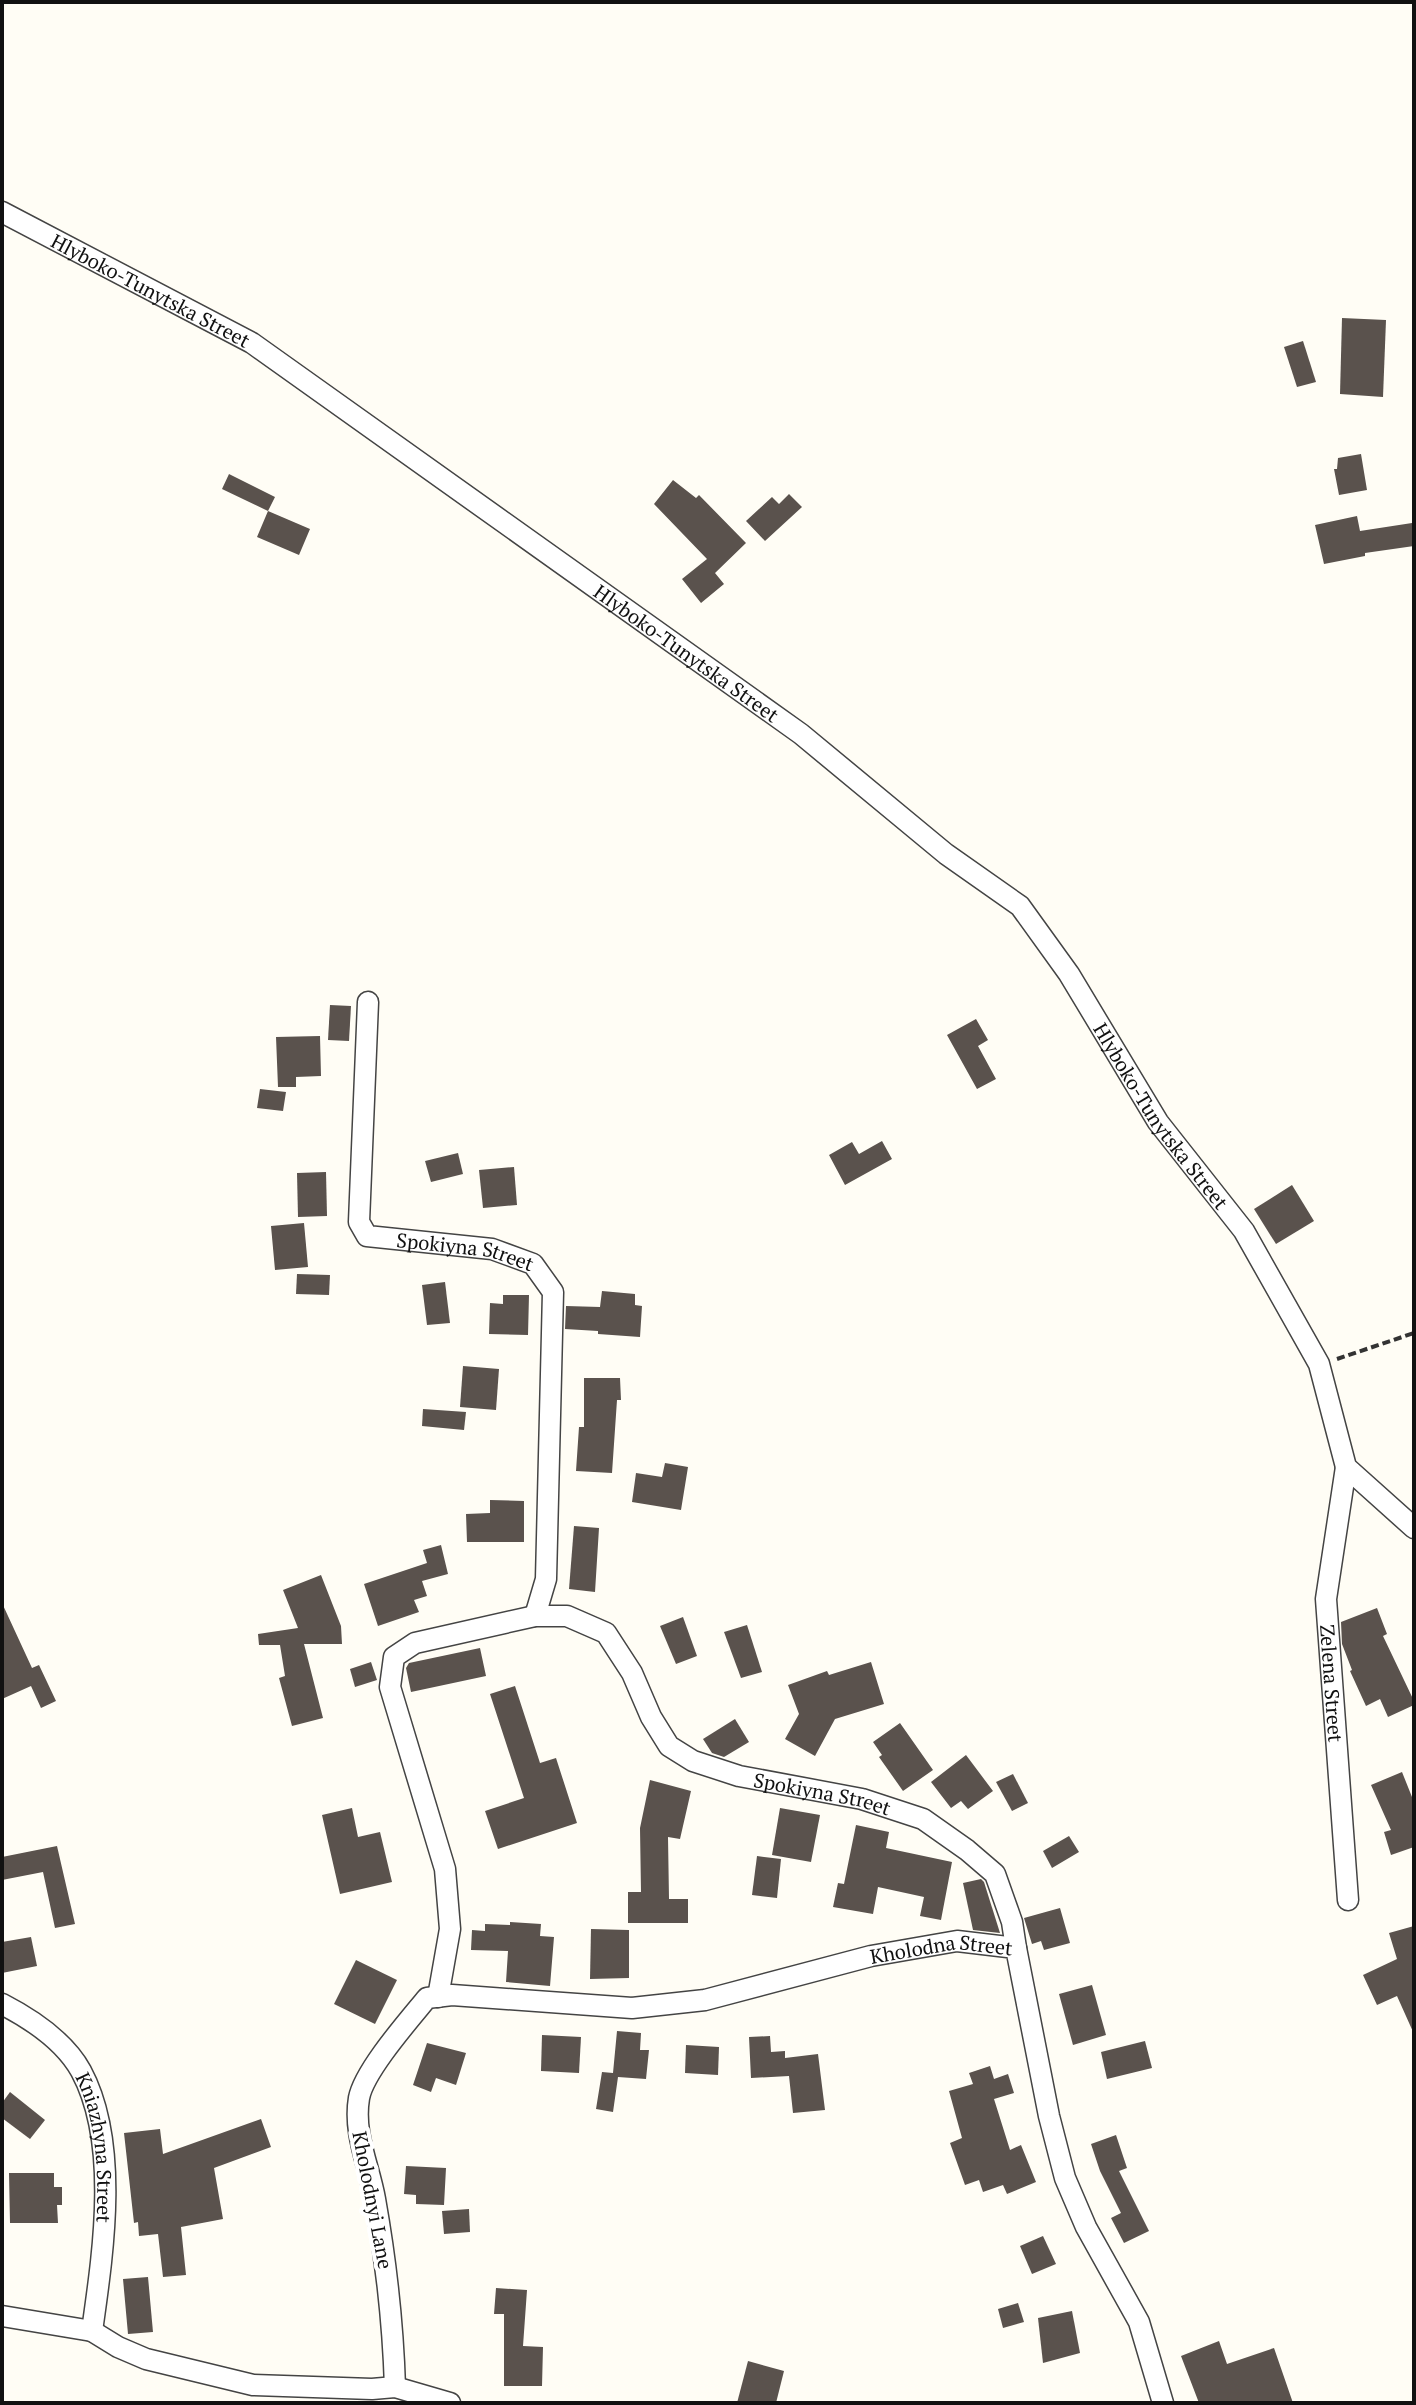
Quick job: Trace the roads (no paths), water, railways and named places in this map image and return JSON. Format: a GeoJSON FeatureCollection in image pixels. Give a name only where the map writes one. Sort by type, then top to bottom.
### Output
{"type":"FeatureCollection","features":[{"type":"Feature","properties":{"kind":"street","name":"Hlyboko-Tunytska Street"},"geometry":{"type":"LineString","coordinates":[[2,212],[252,343],[801,734],[946,854],[1020,906],[1069,974],[1158,1122],[1244,1231]]}},
{"type":"Feature","properties":{"kind":"street","name":"Spokiyna Street"},"geometry":{"type":"LineString","coordinates":[[368,1002],[359,1222],[367,1236],[492,1249],[533,1264],[553,1292],[546,1579],[535,1616]]}},
{"type":"Feature","properties":{"kind":"street","name":"Zelena Street"},"geometry":{"type":"LineString","coordinates":[[1244,1231],[1319,1364],[1346,1467],[1326,1599],[1348,1900]]}},
{"type":"Feature","properties":{"kind":"street"},"geometry":{"type":"LineString","coordinates":[[1346,1467],[1414,1528]]}},
{"type":"Feature","properties":{"kind":"street","name":"Spokiyna Street"},"geometry":{"type":"LineString","coordinates":[[438,1997],[450,1929],[445,1869],[390,1687],[394,1657],[415,1643],[535,1616],[567,1616],[606,1633],[632,1673],[651,1717],[669,1746],[693,1761],[739,1776],[862,1799],[923,1819],[950,1837],[995,1874],[1012,1922],[1016,1948]]}},
{"type":"Feature","properties":{"kind":"street","name":"Kholodna Street"},"geometry":{"type":"LineString","coordinates":[[438,1997],[452,1995],[632,2008],[705,2000],[871,1956],[957,1941],[1016,1948],[1049,2116],[1065,2178],[1086,2227],[1139,2322],[1163,2403]]}},
{"type":"Feature","properties":{"kind":"street","name":"Kholodnyi Lane"},"geometry":{"type":"LineString","coordinates":[[395,2387],[387,2274],[374,2195],[358,2135],[359,2095],[392,2041],[427,1998],[438,1997]]}},
{"type":"Feature","properties":{"kind":"street","name":"Kniazhyna Street"},"geometry":{"type":"LineString","coordinates":[[2,2004],[59,2042],[80,2069],[97,2109],[104,2163],[103,2218],[101,2271],[92,2331]]}},
{"type":"Feature","properties":{"kind":"street"},"geometry":{"type":"LineString","coordinates":[[2,2316],[92,2331],[146,2359],[248,2393],[395,2387],[450,2403]]}}]}
